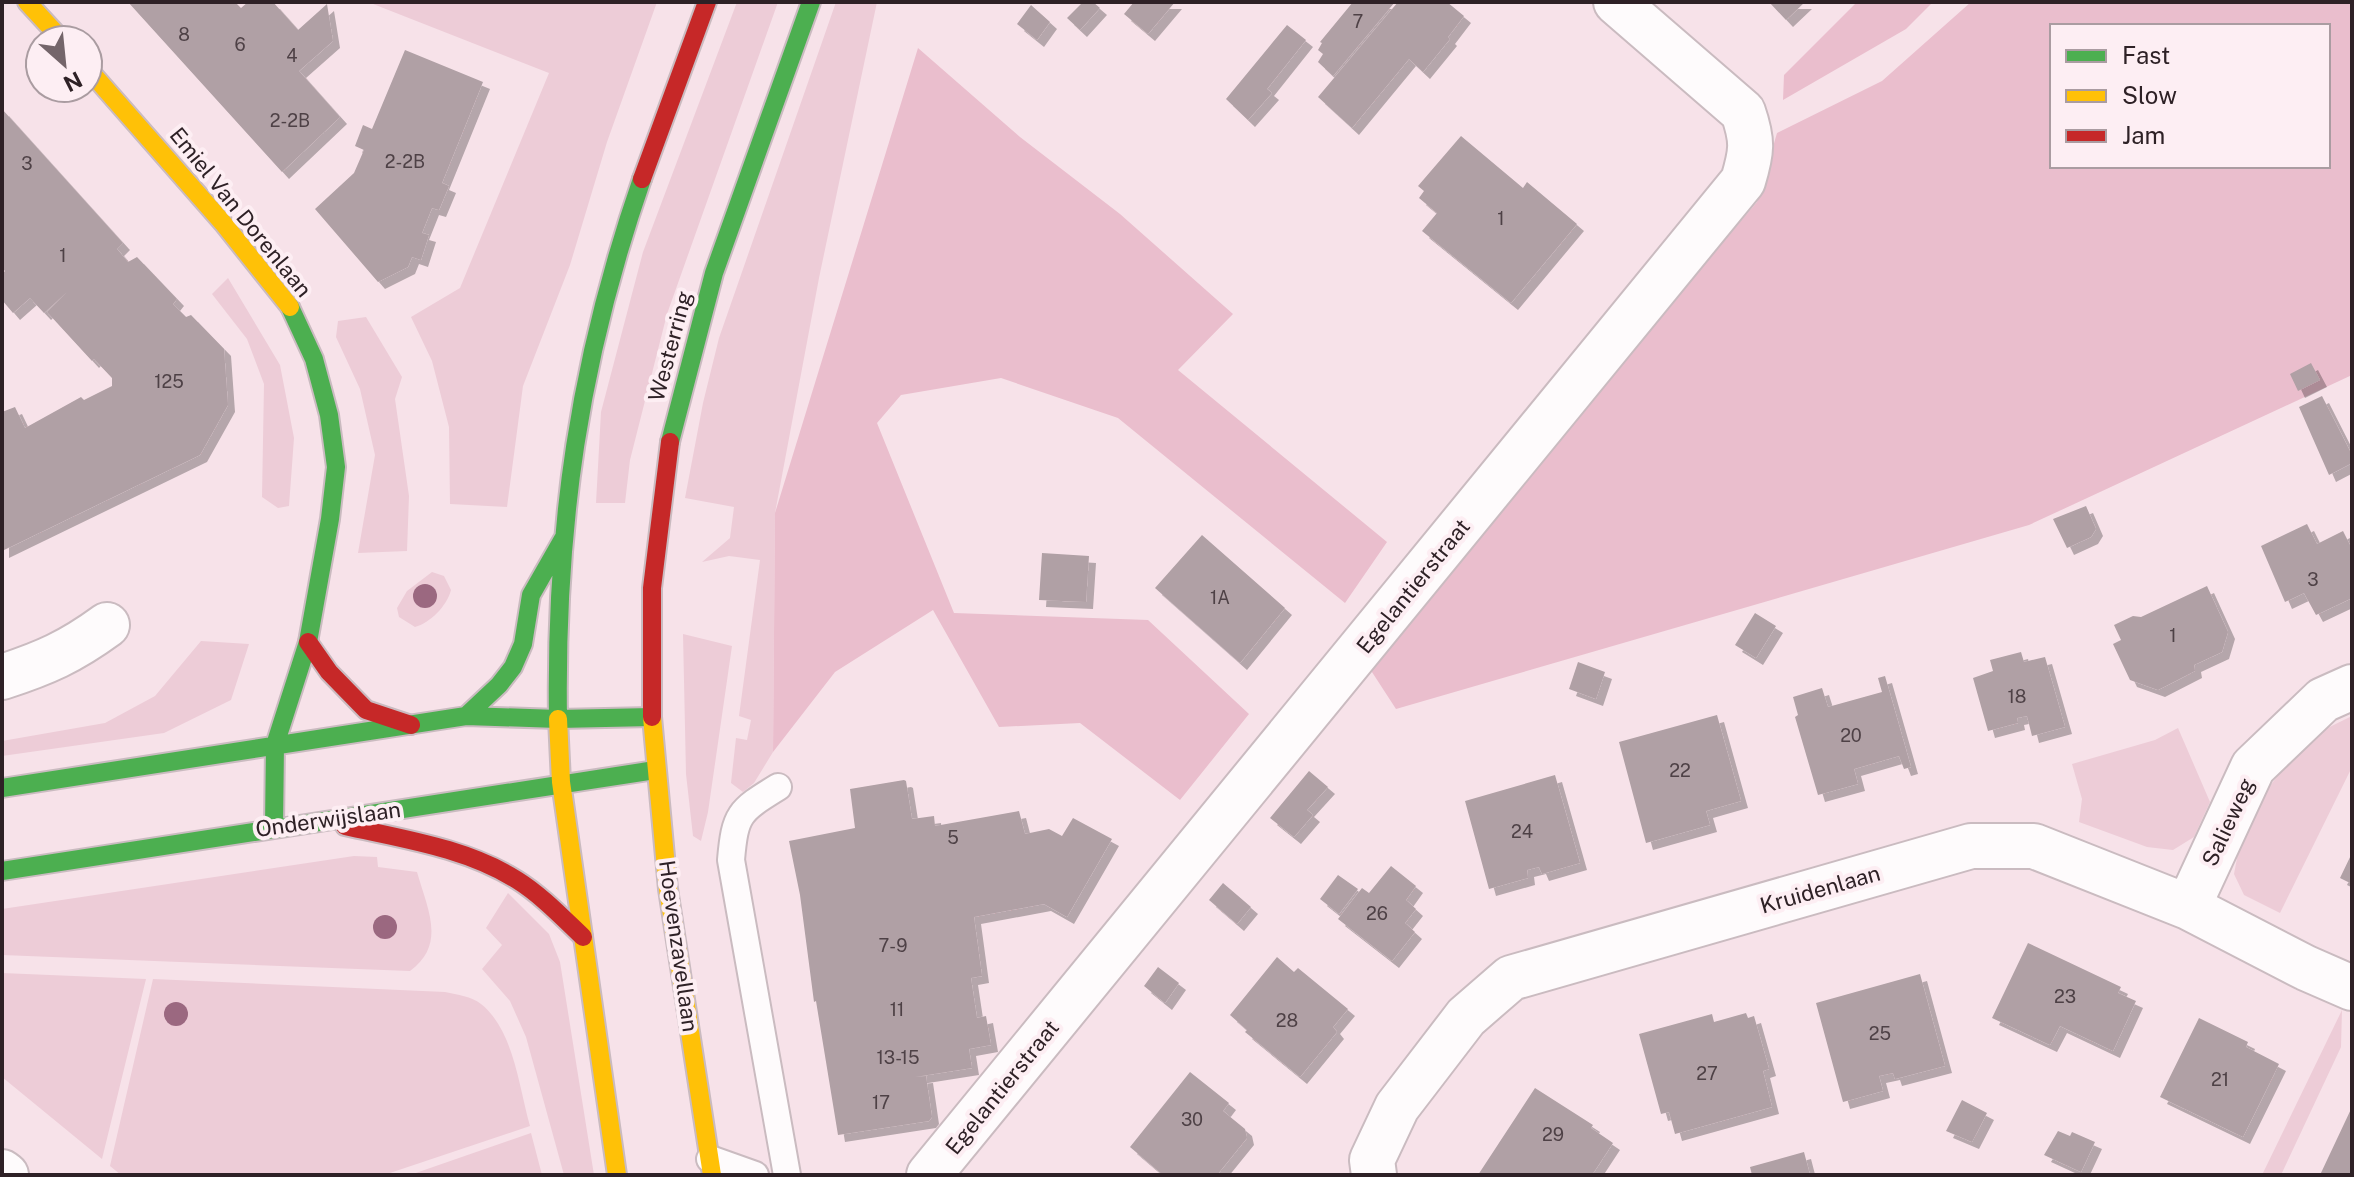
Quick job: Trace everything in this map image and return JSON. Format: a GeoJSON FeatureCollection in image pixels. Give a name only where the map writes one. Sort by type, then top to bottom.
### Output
{"type":"FeatureCollection","features":[{"type":"Feature","properties":{"kind":"main road"},"geometry":{"type":"LineString","coordinates":[[27,2],[47,24]]}},
{"type":"Feature","properties":{"kind":"main road"},"geometry":{"type":"LineString","coordinates":[[617,1175],[561,782],[556,653],[563,539],[579,410],[598,324],[631,213],[707,2]]}},
{"type":"Feature","properties":{"kind":"main road","name":"Westerring"},"geometry":{"type":"LineString","coordinates":[[652,717],[652,588],[671,436],[714,273],[811,2]]}},
{"type":"Feature","properties":{"kind":"main road","name":"Emiel Van Dorenlaan"},"geometry":{"type":"LineString","coordinates":[[104,87],[269,278],[294,312],[314,359],[329,415],[336,467],[330,519],[308,642],[275,745],[274,827]]}},
{"type":"Feature","properties":{"kind":"main road"},"geometry":{"type":"LineString","coordinates":[[466,716],[513,667],[523,644],[531,595],[563,539]]}},
{"type":"Feature","properties":{"kind":"main road"},"geometry":{"type":"LineString","coordinates":[[308,642],[329,672],[366,710],[411,725]]}},
{"type":"Feature","properties":{"kind":"main road"},"geometry":{"type":"LineString","coordinates":[[2,788],[466,716],[558,719],[652,717]]}},
{"type":"Feature","properties":{"kind":"main road","name":"Hoevenzavellaan"},"geometry":{"type":"LineString","coordinates":[[652,717],[655,770],[711,1167]]}},
{"type":"Feature","properties":{"kind":"main road","name":"Onderwijslaan"},"geometry":{"type":"LineString","coordinates":[[2,871],[561,782],[655,770]]}},
{"type":"Feature","properties":{"kind":"main road"},"geometry":{"type":"LineString","coordinates":[[323,821],[476,860],[516,880],[583,937]]}},
{"type":"Feature","properties":{"kind":"street","name":"Egelantierstraat"},"geometry":{"type":"LineString","coordinates":[[929,1175],[1743,181],[1752,151],[1743,112],[1616,2]]}},
{"type":"Feature","properties":{"kind":"street"},"geometry":{"type":"LineString","coordinates":[[2,677],[46,663],[107,625]]}},
{"type":"Feature","properties":{"kind":"street","name":"Salieweg"},"geometry":{"type":"LineString","coordinates":[[2188,907],[2253,767],[2323,700],[2352,687]]}},
{"type":"Feature","properties":{"kind":"street","name":"Kruidenlaan"},"geometry":{"type":"LineString","coordinates":[[1374,1175],[1372,1160],[1397,1107],[1466,1017],[1511,978],[1971,846],[2034,846],[2188,907],[2306,968],[2352,988]]}},
{"type":"Feature","properties":{"kind":"lane"},"geometry":{"type":"LineString","coordinates":[[778,787],[745,807],[733,828],[731,860],[787,1175]]}},
{"type":"Feature","properties":{"kind":"lane"},"geometry":{"type":"LineString","coordinates":[[711,1167],[755,1175]]}},
{"type":"Feature","properties":{"kind":"shaded area"},"geometry":{"type":"Polygon","coordinates":[[[368,2],[657,2],[607,142],[570,265],[523,386],[507,507],[450,504],[449,427],[432,361],[411,317],[460,288],[549,73],[368,2]]]}},
{"type":"Feature","properties":{"kind":"shaded area"},"geometry":{"type":"Polygon","coordinates":[[[737,2],[778,2],[667,314],[630,460],[625,503],[596,503],[601,412],[643,252],[737,2]]]}},
{"type":"Feature","properties":{"kind":"shaded area"},"geometry":{"type":"Polygon","coordinates":[[[836,2],[877,2],[819,278],[775,513],[773,752],[754,783],[743,792],[731,783],[736,738],[747,740],[751,720],[739,716],[760,560],[729,556],[702,562],[730,538],[734,507],[685,498],[719,338],[836,2]]]}},
{"type":"Feature","properties":{"kind":"shaded area"},"geometry":{"type":"Polygon","coordinates":[[[1857,2],[1933,2],[1906,29],[1783,100],[1784,75],[1857,2]]]}},
{"type":"Feature","properties":{"kind":"shaded area"},"geometry":{"type":"Polygon","coordinates":[[[1971,2],[2352,2],[2352,375],[2029,525],[1396,709],[1370,669],[1504,500],[1757,202],[1777,133],[1882,81],[1971,2]]]}},
{"type":"Feature","properties":{"kind":"shaded area"},"geometry":{"type":"Polygon","coordinates":[[[918,48],[1020,137],[1120,214],[1233,314],[1178,370],[1387,542],[1345,603],[1118,418],[1001,378],[901,395],[877,423],[954,613],[1148,620],[1249,714],[1180,800],[1080,723],[999,727],[933,610],[835,672],[773,752],[775,513],[918,48]]]}},
{"type":"Feature","properties":{"kind":"shaded area"},"geometry":{"type":"Polygon","coordinates":[[[228,278],[280,365],[294,438],[289,506],[278,508],[262,497],[264,384],[247,339],[212,294],[228,278]]]}},
{"type":"Feature","properties":{"kind":"shaded area"},"geometry":{"type":"Polygon","coordinates":[[[366,317],[402,377],[395,399],[409,496],[407,551],[358,553],[375,455],[360,389],[336,337],[338,321],[366,317]]]}},
{"type":"Feature","properties":{"kind":"shaded area"},"geometry":{"type":"Polygon","coordinates":[[[432,572],[444,576],[451,590],[437,613],[415,627],[399,617],[397,608],[407,591],[432,572]]]}},
{"type":"Feature","properties":{"kind":"shaded area"},"geometry":{"type":"Polygon","coordinates":[[[683,634],[732,646],[701,841],[693,836],[686,774],[683,634]]]}},
{"type":"Feature","properties":{"kind":"shaded area"},"geometry":{"type":"Polygon","coordinates":[[[201,641],[249,644],[231,700],[164,733],[2,756],[2,741],[105,723],[155,696],[201,641]]]}},
{"type":"Feature","properties":{"kind":"shaded area"},"geometry":{"type":"Polygon","coordinates":[[[2352,716],[2352,767],[2280,913],[2244,895],[2234,874],[2239,848],[2267,790],[2305,739],[2352,716]]]}},
{"type":"Feature","properties":{"kind":"shaded area"},"geometry":{"type":"Polygon","coordinates":[[[2178,728],[2210,802],[2194,837],[2173,850],[2147,847],[2079,822],[2082,799],[2072,764],[2155,740],[2178,728]]]}},
{"type":"Feature","properties":{"kind":"shaded area"},"geometry":{"type":"Polygon","coordinates":[[[354,856],[377,857],[378,867],[417,872],[429,912],[431,937],[428,949],[410,971],[2,955],[2,909],[354,856]]]}},
{"type":"Feature","properties":{"kind":"shaded area"},"geometry":{"type":"Polygon","coordinates":[[[508,893],[549,934],[560,962],[594,1175],[564,1175],[526,1037],[510,1001],[482,969],[502,945],[486,928],[508,893]]]}},
{"type":"Feature","properties":{"kind":"shaded area"},"geometry":{"type":"Polygon","coordinates":[[[2,973],[146,979],[102,1159],[2,1077],[2,973]]]}},
{"type":"Feature","properties":{"kind":"shaded area"},"geometry":{"type":"Polygon","coordinates":[[[153,979],[445,992],[469,997],[492,1015],[501,1029],[514,1060],[530,1126],[384,1175],[121,1175],[110,1166],[153,979]]]}},
{"type":"Feature","properties":{"kind":"shaded area"},"geometry":{"type":"Polygon","coordinates":[[[2342,1010],[2341,1047],[2281,1175],[2262,1175],[2342,1010]]]}},
{"type":"Feature","properties":{"kind":"shaded area"},"geometry":{"type":"Polygon","coordinates":[[[531,1133],[542,1175],[410,1175],[531,1133]]]}},
{"type":"Feature","properties":{"kind":"building"},"geometry":{"type":"Polygon","coordinates":[[[128,2],[235,2],[241,8],[248,2],[273,2],[298,30],[327,4],[333,41],[299,71],[340,117],[282,172],[128,2]]]}},
{"type":"Feature","properties":{"kind":"building"},"geometry":{"type":"Polygon","coordinates":[[[1083,2],[1093,2],[1100,8],[1080,30],[1067,18],[1083,2]]]}},
{"type":"Feature","properties":{"kind":"building"},"geometry":{"type":"Polygon","coordinates":[[[1134,2],[1175,2],[1148,34],[1124,14],[1134,2]]]}},
{"type":"Feature","properties":{"kind":"building"},"geometry":{"type":"Polygon","coordinates":[[[1353,2],[1395,2],[1333,76],[1318,62],[1323,54],[1318,50],[1320,42],[1353,2]]]}},
{"type":"Feature","properties":{"kind":"building"},"geometry":{"type":"Polygon","coordinates":[[[1398,2],[1447,2],[1464,16],[1423,72],[1409,59],[1352,128],[1318,97],[1398,2]]]}},
{"type":"Feature","properties":{"kind":"building"},"geometry":{"type":"Polygon","coordinates":[[[1769,2],[1805,2],[1786,20],[1769,2]]]}},
{"type":"Feature","properties":{"kind":"building"},"geometry":{"type":"Polygon","coordinates":[[[1031,5],[1050,22],[1037,40],[1017,24],[1031,5]]]}},
{"type":"Feature","properties":{"kind":"building"},"geometry":{"type":"Polygon","coordinates":[[[1287,25],[1306,40],[1267,89],[1272,93],[1248,120],[1226,99],[1287,25]]]}},
{"type":"Feature","properties":{"kind":"building"},"geometry":{"type":"Polygon","coordinates":[[[405,50],[483,82],[442,183],[449,186],[439,210],[432,208],[422,233],[429,235],[421,260],[412,257],[408,267],[378,282],[315,209],[354,173],[364,150],[355,146],[363,125],[372,129],[405,50]]]}},
{"type":"Feature","properties":{"kind":"building"},"geometry":{"type":"Polygon","coordinates":[[[2,109],[123,243],[117,249],[128,262],[137,257],[177,299],[173,304],[186,317],[191,315],[224,349],[228,405],[200,455],[2,551],[2,412],[15,407],[25,428],[81,397],[84,400],[112,386],[112,378],[47,312],[67,292],[44,313],[30,298],[13,313],[2,300],[2,274],[5,271],[2,268],[2,109]]]}},
{"type":"Feature","properties":{"kind":"building"},"geometry":{"type":"Polygon","coordinates":[[[1461,136],[1523,188],[1527,182],[1577,224],[1511,303],[1422,231],[1437,213],[1419,198],[1424,191],[1418,186],[1461,136]]]}},
{"type":"Feature","properties":{"kind":"building"},"geometry":{"type":"Polygon","coordinates":[[[2311,363],[2320,380],[2298,391],[2290,374],[2311,363]]]}},
{"type":"Feature","properties":{"kind":"building"},"geometry":{"type":"Polygon","coordinates":[[[2322,396],[2352,455],[2352,463],[2329,475],[2299,407],[2322,396]]]}},
{"type":"Feature","properties":{"kind":"building"},"geometry":{"type":"Polygon","coordinates":[[[2086,506],[2096,529],[2091,537],[2067,548],[2053,519],[2086,506]]]}},
{"type":"Feature","properties":{"kind":"building"},"geometry":{"type":"Polygon","coordinates":[[[2307,524],[2317,544],[2343,531],[2352,549],[2352,598],[2316,615],[2304,593],[2285,602],[2261,546],[2307,524]]]}},
{"type":"Feature","properties":{"kind":"building"},"geometry":{"type":"Polygon","coordinates":[[[1202,535],[1285,608],[1240,663],[1155,588],[1202,535]]]}},
{"type":"Feature","properties":{"kind":"building"},"geometry":{"type":"Polygon","coordinates":[[[1042,553],[1089,556],[1086,602],[1039,600],[1042,553]]]}},
{"type":"Feature","properties":{"kind":"building"},"geometry":{"type":"Polygon","coordinates":[[[2207,586],[2228,632],[2222,652],[2194,665],[2195,671],[2158,690],[2130,680],[2113,644],[2121,640],[2114,625],[2133,616],[2141,617],[2207,586]]]}},
{"type":"Feature","properties":{"kind":"building"},"geometry":{"type":"Polygon","coordinates":[[[1755,613],[1776,626],[1756,658],[1735,645],[1755,613]]]}},
{"type":"Feature","properties":{"kind":"building"},"geometry":{"type":"Polygon","coordinates":[[[2021,652],[2024,662],[2045,657],[2065,727],[2032,736],[2027,716],[2017,718],[2018,723],[1988,731],[1973,678],[1993,671],[1990,660],[2021,652]]]}},
{"type":"Feature","properties":{"kind":"building"},"geometry":{"type":"Polygon","coordinates":[[[1578,662],[1605,672],[1596,699],[1569,689],[1578,662]]]}},
{"type":"Feature","properties":{"kind":"building"},"geometry":{"type":"Polygon","coordinates":[[[1885,676],[1911,767],[1904,769],[1899,756],[1854,769],[1858,784],[1818,795],[1795,717],[1798,715],[1793,697],[1822,688],[1828,707],[1882,692],[1878,678],[1885,676]]]}},
{"type":"Feature","properties":{"kind":"building"},"geometry":{"type":"Polygon","coordinates":[[[1717,715],[1741,801],[1706,811],[1710,825],[1646,843],[1619,742],[1717,715]]]}},
{"type":"Feature","properties":{"kind":"building"},"geometry":{"type":"Polygon","coordinates":[[[1309,771],[1328,787],[1307,810],[1313,815],[1294,837],[1270,818],[1309,771]]]}},
{"type":"Feature","properties":{"kind":"building"},"geometry":{"type":"Polygon","coordinates":[[[1555,775],[1580,863],[1542,874],[1539,867],[1527,870],[1528,878],[1489,889],[1465,801],[1555,775]]]}},
{"type":"Feature","properties":{"kind":"building"},"geometry":{"type":"Polygon","coordinates":[[[904,780],[912,819],[934,816],[935,826],[1019,811],[1025,834],[1049,829],[1062,836],[1073,818],[1112,839],[1067,917],[1044,904],[974,917],[982,976],[971,978],[977,1018],[986,1016],[991,1045],[969,1049],[972,1068],[915,1077],[926,1076],[932,1117],[929,1121],[838,1135],[789,841],[855,828],[850,789],[904,780]]]}},
{"type":"Feature","properties":{"kind":"building"},"geometry":{"type":"Polygon","coordinates":[[[2352,853],[2352,884],[2340,878],[2352,853]]]}},
{"type":"Feature","properties":{"kind":"building"},"geometry":{"type":"Polygon","coordinates":[[[1391,866],[1416,886],[1406,900],[1416,909],[1405,923],[1415,932],[1392,961],[1338,919],[1362,888],[1369,893],[1391,866]]]}},
{"type":"Feature","properties":{"kind":"building"},"geometry":{"type":"Polygon","coordinates":[[[1338,875],[1358,889],[1339,914],[1320,899],[1338,875]]]}},
{"type":"Feature","properties":{"kind":"building"},"geometry":{"type":"Polygon","coordinates":[[[1223,883],[1251,907],[1237,924],[1209,900],[1223,883]]]}},
{"type":"Feature","properties":{"kind":"building"},"geometry":{"type":"Polygon","coordinates":[[[2028,943],[2121,987],[2118,993],[2136,1001],[2113,1051],[2060,1026],[2050,1045],[1992,1018],[2028,943]]]}},
{"type":"Feature","properties":{"kind":"building"},"geometry":{"type":"Polygon","coordinates":[[[1277,957],[1294,972],[1298,968],[1348,1009],[1333,1027],[1337,1032],[1300,1077],[1245,1032],[1247,1030],[1230,1015],[1277,957]]]}},
{"type":"Feature","properties":{"kind":"building"},"geometry":{"type":"Polygon","coordinates":[[[1158,967],[1179,983],[1165,1003],[1144,986],[1158,967]]]}},
{"type":"Feature","properties":{"kind":"building"},"geometry":{"type":"Polygon","coordinates":[[[1920,974],[1945,1066],[1895,1079],[1893,1073],[1879,1076],[1883,1091],[1843,1102],[1816,1003],[1920,974]]]}},
{"type":"Feature","properties":{"kind":"building"},"geometry":{"type":"Polygon","coordinates":[[[1746,1013],[1748,1018],[1754,1016],[1769,1069],[1763,1071],[1772,1107],[1675,1134],[1669,1112],[1661,1114],[1639,1034],[1712,1014],[1714,1022],[1746,1013]]]}},
{"type":"Feature","properties":{"kind":"building"},"geometry":{"type":"Polygon","coordinates":[[[2199,1018],[2248,1042],[2246,1047],[2279,1064],[2243,1137],[2160,1097],[2199,1018]]]}},
{"type":"Feature","properties":{"kind":"building"},"geometry":{"type":"Polygon","coordinates":[[[1190,1072],[1229,1103],[1223,1111],[1245,1129],[1247,1138],[1217,1175],[1163,1175],[1130,1147],[1190,1072]]]}},
{"type":"Feature","properties":{"kind":"building"},"geometry":{"type":"Polygon","coordinates":[[[1535,1088],[1593,1125],[1591,1128],[1613,1143],[1592,1175],[1478,1175],[1535,1088]]]}},
{"type":"Feature","properties":{"kind":"building"},"geometry":{"type":"Polygon","coordinates":[[[1962,1100],[1987,1113],[1972,1142],[1946,1131],[1962,1100]]]}},
{"type":"Feature","properties":{"kind":"building"},"geometry":{"type":"Polygon","coordinates":[[[2352,1107],[2352,1175],[2320,1175],[2352,1107]]]}},
{"type":"Feature","properties":{"kind":"building"},"geometry":{"type":"Polygon","coordinates":[[[2058,1131],[2070,1136],[2072,1132],[2095,1142],[2081,1172],[2044,1155],[2058,1131]]]}},
{"type":"Feature","properties":{"kind":"building"},"geometry":{"type":"Polygon","coordinates":[[[1804,1152],[1810,1175],[1752,1175],[1750,1167],[1804,1152]]]}},
{"type":"Feature","properties":{"kind":"traffic: fast"},"geometry":{"type":"LineString","coordinates":[[670,442],[714,273],[811,2]]}},
{"type":"Feature","properties":{"kind":"traffic: fast"},"geometry":{"type":"LineString","coordinates":[[558,719],[561,579],[575,445],[602,313],[642,179]]}},
{"type":"Feature","properties":{"kind":"traffic: fast"},"geometry":{"type":"LineString","coordinates":[[274,827],[275,745],[308,642],[336,467],[329,415],[314,359],[290,307]]}},
{"type":"Feature","properties":{"kind":"traffic: fast"},"geometry":{"type":"LineString","coordinates":[[466,716],[513,667],[523,644],[531,595],[563,539]]}},
{"type":"Feature","properties":{"kind":"traffic: fast"},"geometry":{"type":"LineString","coordinates":[[2,788],[466,716],[558,719],[652,717]]}},
{"type":"Feature","properties":{"kind":"traffic: fast"},"geometry":{"type":"LineString","coordinates":[[2,871],[655,770]]}},
{"type":"Feature","properties":{"kind":"traffic: slow"},"geometry":{"type":"LineString","coordinates":[[27,2],[47,24]]}},
{"type":"Feature","properties":{"kind":"traffic: slow"},"geometry":{"type":"LineString","coordinates":[[104,87],[223,223],[290,307]]}},
{"type":"Feature","properties":{"kind":"traffic: slow"},"geometry":{"type":"LineString","coordinates":[[652,717],[668,889],[712,1175]]}},
{"type":"Feature","properties":{"kind":"traffic: slow"},"geometry":{"type":"LineString","coordinates":[[558,719],[561,782],[617,1175]]}},
{"type":"Feature","properties":{"kind":"traffic: jam"},"geometry":{"type":"LineString","coordinates":[[642,179],[707,2]]}},
{"type":"Feature","properties":{"kind":"traffic: jam"},"geometry":{"type":"LineString","coordinates":[[652,717],[652,588],[670,442]]}},
{"type":"Feature","properties":{"kind":"traffic: jam"},"geometry":{"type":"LineString","coordinates":[[308,642],[329,672],[366,710],[411,725]]}},
{"type":"Feature","properties":{"kind":"traffic: jam"},"geometry":{"type":"LineString","coordinates":[[345,826],[434,846],[497,869],[534,892],[583,937]]}}]}
